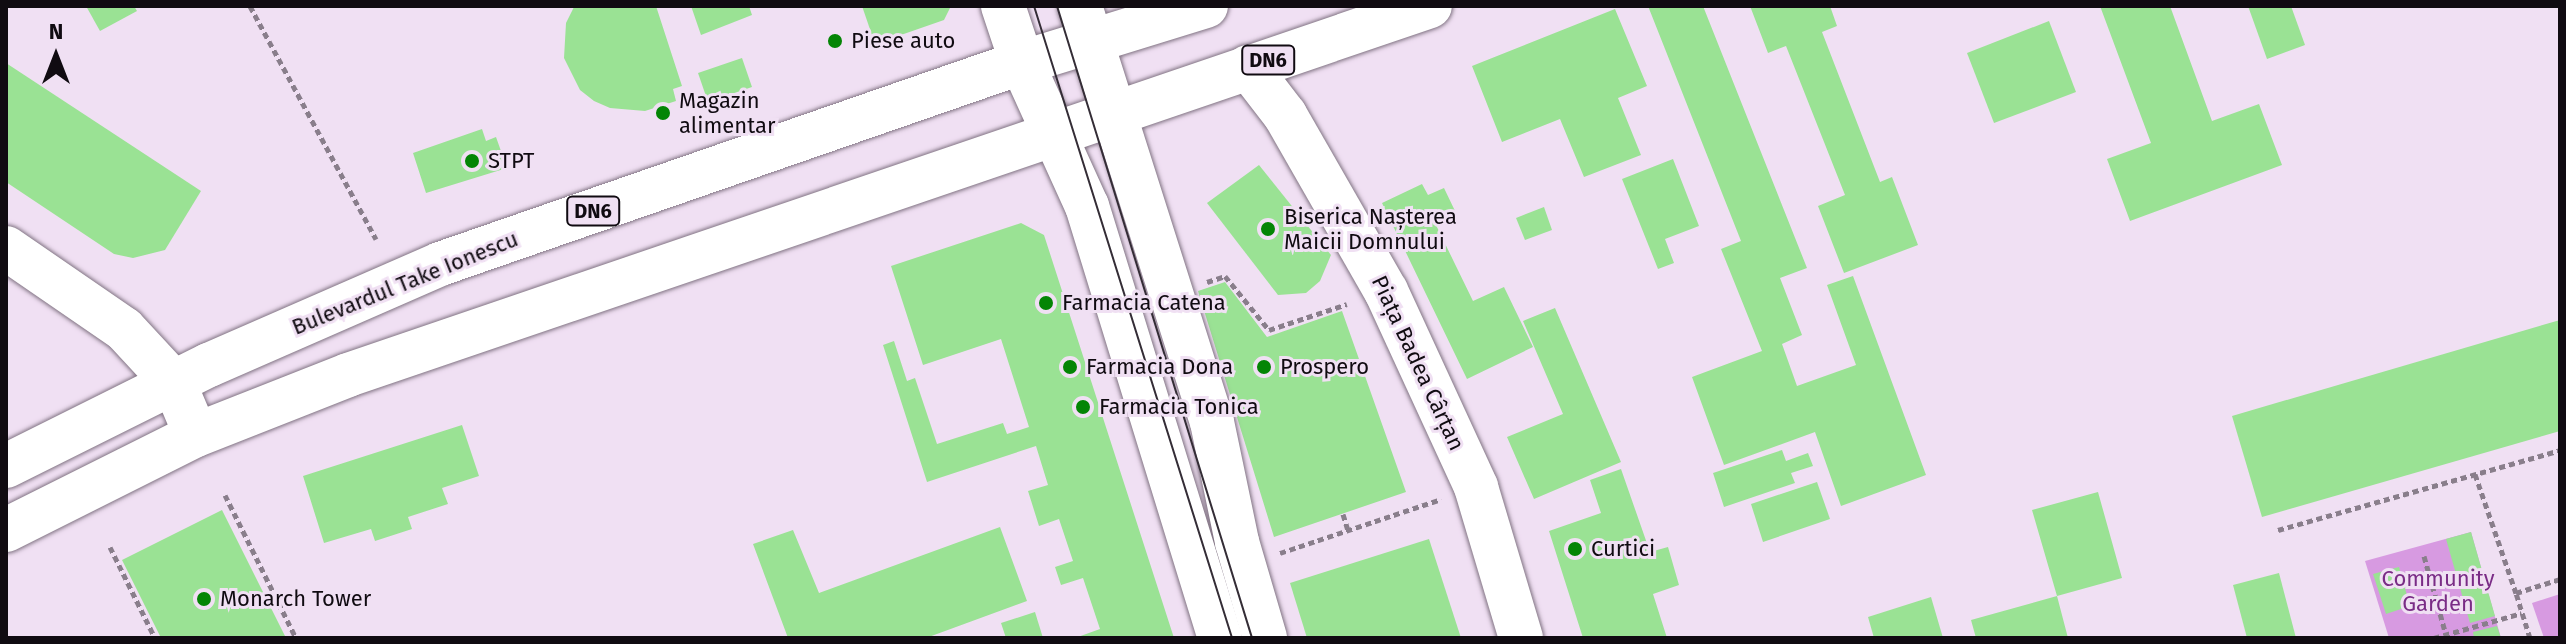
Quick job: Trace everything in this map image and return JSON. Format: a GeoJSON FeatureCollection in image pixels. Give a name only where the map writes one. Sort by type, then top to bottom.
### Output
{"type":"FeatureCollection","features":[{"type":"Feature","properties":{"kind":"main road"},"geometry":{"type":"LineString","coordinates":[[1003,6],[1022,63],[1087,206],[1220,638]]}},
{"type":"Feature","properties":{"kind":"main road","name":"DN6"},"geometry":{"type":"LineString","coordinates":[[1086,25],[1206,6]]}},
{"type":"Feature","properties":{"kind":"main road","name":"DN6"},"geometry":{"type":"LineString","coordinates":[[6,530],[196,435],[348,375],[1114,111],[1430,6]]}},
{"type":"Feature","properties":{"kind":"main road"},"geometry":{"type":"LineString","coordinates":[[1086,25],[1212,422],[1237,542],[1265,638]]}},
{"type":"Feature","properties":{"kind":"main road","name":"Bulevardul Take Ionescu"},"geometry":{"type":"LineString","coordinates":[[6,466],[174,383],[440,264],[1022,63],[1086,25]]}},
{"type":"Feature","properties":{"kind":"main road","name":"Piața Badea Cârțan"},"geometry":{"type":"LineString","coordinates":[[1248,67],[1285,115],[1386,291],[1476,487],[1521,638]]}},
{"type":"Feature","properties":{"kind":"main road"},"geometry":{"type":"LineString","coordinates":[[6,248],[124,329],[174,383],[196,435]]}},
{"type":"Feature","properties":{"kind":"path"},"geometry":{"type":"LineString","coordinates":[[250,6],[376,239]]}},
{"type":"Feature","properties":{"kind":"path"},"geometry":{"type":"LineString","coordinates":[[1201,284],[1225,276],[1269,330],[1283,328],[1386,291]]}},
{"type":"Feature","properties":{"kind":"path"},"geometry":{"type":"LineString","coordinates":[[2278,530],[2560,450]]}},
{"type":"Feature","properties":{"kind":"path"},"geometry":{"type":"LineString","coordinates":[[2475,474],[2530,638]]}},
{"type":"Feature","properties":{"kind":"path"},"geometry":{"type":"LineString","coordinates":[[1274,555],[1476,487]]}},
{"type":"Feature","properties":{"kind":"path"},"geometry":{"type":"LineString","coordinates":[[225,495],[296,638]]}},
{"type":"Feature","properties":{"kind":"path"},"geometry":{"type":"LineString","coordinates":[[1343,514],[1348,530]]}},
{"type":"Feature","properties":{"kind":"path"},"geometry":{"type":"LineString","coordinates":[[110,547],[155,638]]}},
{"type":"Feature","properties":{"kind":"path"},"geometry":{"type":"LineString","coordinates":[[2424,556],[2446,635]]}},
{"type":"Feature","properties":{"kind":"path"},"geometry":{"type":"LineString","coordinates":[[2516,593],[2560,579]]}},
{"type":"Feature","properties":{"kind":"path"},"geometry":{"type":"LineString","coordinates":[[2434,638],[2522,613]]}},
{"type":"Feature","properties":{"kind":"green space","name":"Community Garden"},"geometry":{"type":"Polygon","coordinates":[[[2471,532],[2501,638],[2389,638],[2365,561],[2471,532]]]}},
{"type":"Feature","properties":{"kind":"green space"},"geometry":{"type":"Polygon","coordinates":[[[2560,594],[2560,638],[2544,638],[2532,603],[2560,594]]]}},
{"type":"Feature","properties":{"kind":"building"},"geometry":{"type":"Polygon","coordinates":[[[86,6],[134,6],[137,11],[100,31],[86,6]]]}},
{"type":"Feature","properties":{"kind":"building"},"geometry":{"type":"Polygon","coordinates":[[[656,6],[682,86],[673,89],[676,101],[645,111],[610,108],[594,101],[580,90],[564,58],[566,23],[574,7],[656,6]]]}},
{"type":"Feature","properties":{"kind":"building"},"geometry":{"type":"Polygon","coordinates":[[[691,6],[749,6],[752,15],[701,35],[691,6]]]}},
{"type":"Feature","properties":{"kind":"building"},"geometry":{"type":"Polygon","coordinates":[[[862,6],[950,8],[944,20],[875,44],[862,6]]]}},
{"type":"Feature","properties":{"kind":"building"},"geometry":{"type":"Polygon","coordinates":[[[1648,6],[1703,6],[1807,268],[1780,278],[1802,335],[1782,344],[1797,386],[1856,365],[1827,285],[1853,276],[1926,475],[1841,506],[1815,432],[1724,465],[1692,377],[1762,351],[1721,249],[1741,241],[1648,6]]]}},
{"type":"Feature","properties":{"kind":"building"},"geometry":{"type":"Polygon","coordinates":[[[1750,6],[1830,6],[1837,26],[1822,32],[1880,182],[1892,177],[1918,245],[1844,273],[1818,206],[1845,195],[1786,46],[1768,53],[1750,6]]]}},
{"type":"Feature","properties":{"kind":"building"},"geometry":{"type":"Polygon","coordinates":[[[2100,6],[2170,6],[2212,121],[2259,104],[2282,165],[2130,221],[2107,159],[2151,143],[2100,6]]]}},
{"type":"Feature","properties":{"kind":"building"},"geometry":{"type":"Polygon","coordinates":[[[2248,6],[2291,6],[2305,45],[2267,59],[2248,6]]]}},
{"type":"Feature","properties":{"kind":"building"},"geometry":{"type":"Polygon","coordinates":[[[1615,9],[1647,86],[1618,98],[1641,155],[1584,177],[1560,119],[1502,142],[1472,66],[1615,9]]]}},
{"type":"Feature","properties":{"kind":"building"},"geometry":{"type":"Polygon","coordinates":[[[2049,21],[2076,92],[1994,123],[1967,53],[2049,21]]]}},
{"type":"Feature","properties":{"kind":"building"},"geometry":{"type":"Polygon","coordinates":[[[742,58],[752,87],[708,102],[698,73],[742,58]]]}},
{"type":"Feature","properties":{"kind":"building"},"geometry":{"type":"Polygon","coordinates":[[[6,63],[201,191],[165,250],[133,258],[114,254],[6,182],[6,63]]]}},
{"type":"Feature","properties":{"kind":"building"},"geometry":{"type":"Polygon","coordinates":[[[482,129],[486,141],[496,137],[507,168],[426,193],[413,153],[482,129]]]}},
{"type":"Feature","properties":{"kind":"building"},"geometry":{"type":"Polygon","coordinates":[[[1673,159],[1699,226],[1665,239],[1674,263],[1658,269],[1622,179],[1673,159]]]}},
{"type":"Feature","properties":{"kind":"building","name":"Biserica Nașterea Maicii Domnului"},"geometry":{"type":"Polygon","coordinates":[[[1259,165],[1331,255],[1320,281],[1306,293],[1278,295],[1207,203],[1259,165]]]}},
{"type":"Feature","properties":{"kind":"building"},"geometry":{"type":"Polygon","coordinates":[[[1422,184],[1428,195],[1444,188],[1456,213],[1435,223],[1473,301],[1504,287],[1533,347],[1467,379],[1382,203],[1422,184]]]}},
{"type":"Feature","properties":{"kind":"building"},"geometry":{"type":"Polygon","coordinates":[[[1544,207],[1552,230],[1525,240],[1516,218],[1544,207]]]}},
{"type":"Feature","properties":{"kind":"building"},"geometry":{"type":"Polygon","coordinates":[[[1021,223],[1044,235],[1174,638],[1075,638],[1100,629],[1083,578],[1061,585],[1055,567],[1073,561],[1059,519],[1039,526],[1028,491],[1048,485],[1036,446],[927,482],[883,345],[894,341],[907,381],[915,378],[937,444],[1003,423],[1007,434],[1029,427],[1001,339],[923,365],[891,266],[1021,223]]]}},
{"type":"Feature","properties":{"kind":"building"},"geometry":{"type":"Polygon","coordinates":[[[1225,282],[1267,337],[1342,311],[1406,492],[1274,537],[1198,291],[1225,282]]]}},
{"type":"Feature","properties":{"kind":"building"},"geometry":{"type":"Polygon","coordinates":[[[1555,308],[1621,462],[1534,499],[1507,437],[1563,414],[1523,321],[1555,308]]]}},
{"type":"Feature","properties":{"kind":"building"},"geometry":{"type":"Polygon","coordinates":[[[2560,320],[2560,431],[2262,517],[2232,416],[2560,320]]]}},
{"type":"Feature","properties":{"kind":"building"},"geometry":{"type":"Polygon","coordinates":[[[462,425],[479,476],[442,488],[448,504],[408,517],[412,529],[375,541],[371,529],[324,543],[303,476],[462,425]]]}},
{"type":"Feature","properties":{"kind":"building"},"geometry":{"type":"Polygon","coordinates":[[[1782,450],[1786,461],[1808,453],[1813,466],[1791,473],[1795,483],[1724,507],[1713,473],[1782,450]]]}},
{"type":"Feature","properties":{"kind":"building"},"geometry":{"type":"Polygon","coordinates":[[[1621,469],[1650,552],[1668,547],[1679,585],[1653,594],[1667,638],[1583,638],[1549,531],[1601,513],[1590,480],[1621,469]]]}},
{"type":"Feature","properties":{"kind":"building"},"geometry":{"type":"Polygon","coordinates":[[[1817,482],[1830,519],[1763,542],[1751,504],[1817,482]]]}},
{"type":"Feature","properties":{"kind":"building"},"geometry":{"type":"Polygon","coordinates":[[[2098,492],[2122,578],[2057,596],[2032,510],[2098,492]]]}},
{"type":"Feature","properties":{"kind":"building","name":"Monarch Tower"},"geometry":{"type":"Polygon","coordinates":[[[222,510],[286,638],[161,638],[122,560],[222,510]]]}},
{"type":"Feature","properties":{"kind":"building"},"geometry":{"type":"Polygon","coordinates":[[[1000,527],[1027,601],[926,638],[788,638],[753,544],[793,530],[819,593],[1000,527]]]}},
{"type":"Feature","properties":{"kind":"building"},"geometry":{"type":"Polygon","coordinates":[[[2471,532],[2495,616],[2470,623],[2446,539],[2471,532]]]}},
{"type":"Feature","properties":{"kind":"building"},"geometry":{"type":"Polygon","coordinates":[[[1429,539],[1461,638],[1307,638],[1290,583],[1429,539]]]}},
{"type":"Feature","properties":{"kind":"building"},"geometry":{"type":"Polygon","coordinates":[[[2399,567],[2410,606],[2386,614],[2373,574],[2399,567]]]}},
{"type":"Feature","properties":{"kind":"building"},"geometry":{"type":"Polygon","coordinates":[[[2279,573],[2296,638],[2247,638],[2233,585],[2279,573]]]}},
{"type":"Feature","properties":{"kind":"building"},"geometry":{"type":"Polygon","coordinates":[[[2057,596],[2068,638],[1976,638],[1971,620],[2057,596]]]}},
{"type":"Feature","properties":{"kind":"building"},"geometry":{"type":"Polygon","coordinates":[[[1931,597],[1943,638],[1874,638],[1868,617],[1931,597]]]}},
{"type":"Feature","properties":{"kind":"building"},"geometry":{"type":"Polygon","coordinates":[[[1035,612],[1043,638],[1006,638],[1001,623],[1035,612]]]}},
{"type":"Feature","properties":{"kind":"building"},"geometry":{"type":"Polygon","coordinates":[[[2497,626],[2501,638],[2474,638],[2473,632],[2497,626]]]}},
{"type":"Feature","properties":{"kind":"tram line"},"geometry":{"type":"LineString","coordinates":[[1034,6],[1232,638]]}},
{"type":"Feature","properties":{"kind":"tram line"},"geometry":{"type":"LineString","coordinates":[[1057,6],[1252,638]]}},
{"type":"Feature","properties":{"kind":"place","name":"Piese auto"},"geometry":{"type":"Point","coordinates":[835,41]}},
{"type":"Feature","properties":{"kind":"place","name":"Magazin alimentar"},"geometry":{"type":"Point","coordinates":[663,113]}},
{"type":"Feature","properties":{"kind":"place","name":"STPT"},"geometry":{"type":"Point","coordinates":[472,161]}},
{"type":"Feature","properties":{"kind":"place","name":"Biserica Nașterea Maicii Domnului"},"geometry":{"type":"Point","coordinates":[1268,229]}},
{"type":"Feature","properties":{"kind":"place","name":"Farmacia Catena"},"geometry":{"type":"Point","coordinates":[1046,303]}},
{"type":"Feature","properties":{"kind":"place","name":"Farmacia Dona"},"geometry":{"type":"Point","coordinates":[1070,367]}},
{"type":"Feature","properties":{"kind":"place","name":"Prospero"},"geometry":{"type":"Point","coordinates":[1264,367]}},
{"type":"Feature","properties":{"kind":"place","name":"Farmacia Tonica"},"geometry":{"type":"Point","coordinates":[1083,407]}},
{"type":"Feature","properties":{"kind":"place","name":"Curtici"},"geometry":{"type":"Point","coordinates":[1575,549]}},
{"type":"Feature","properties":{"kind":"place","name":"Monarch Tower"},"geometry":{"type":"Point","coordinates":[204,599]}}]}
